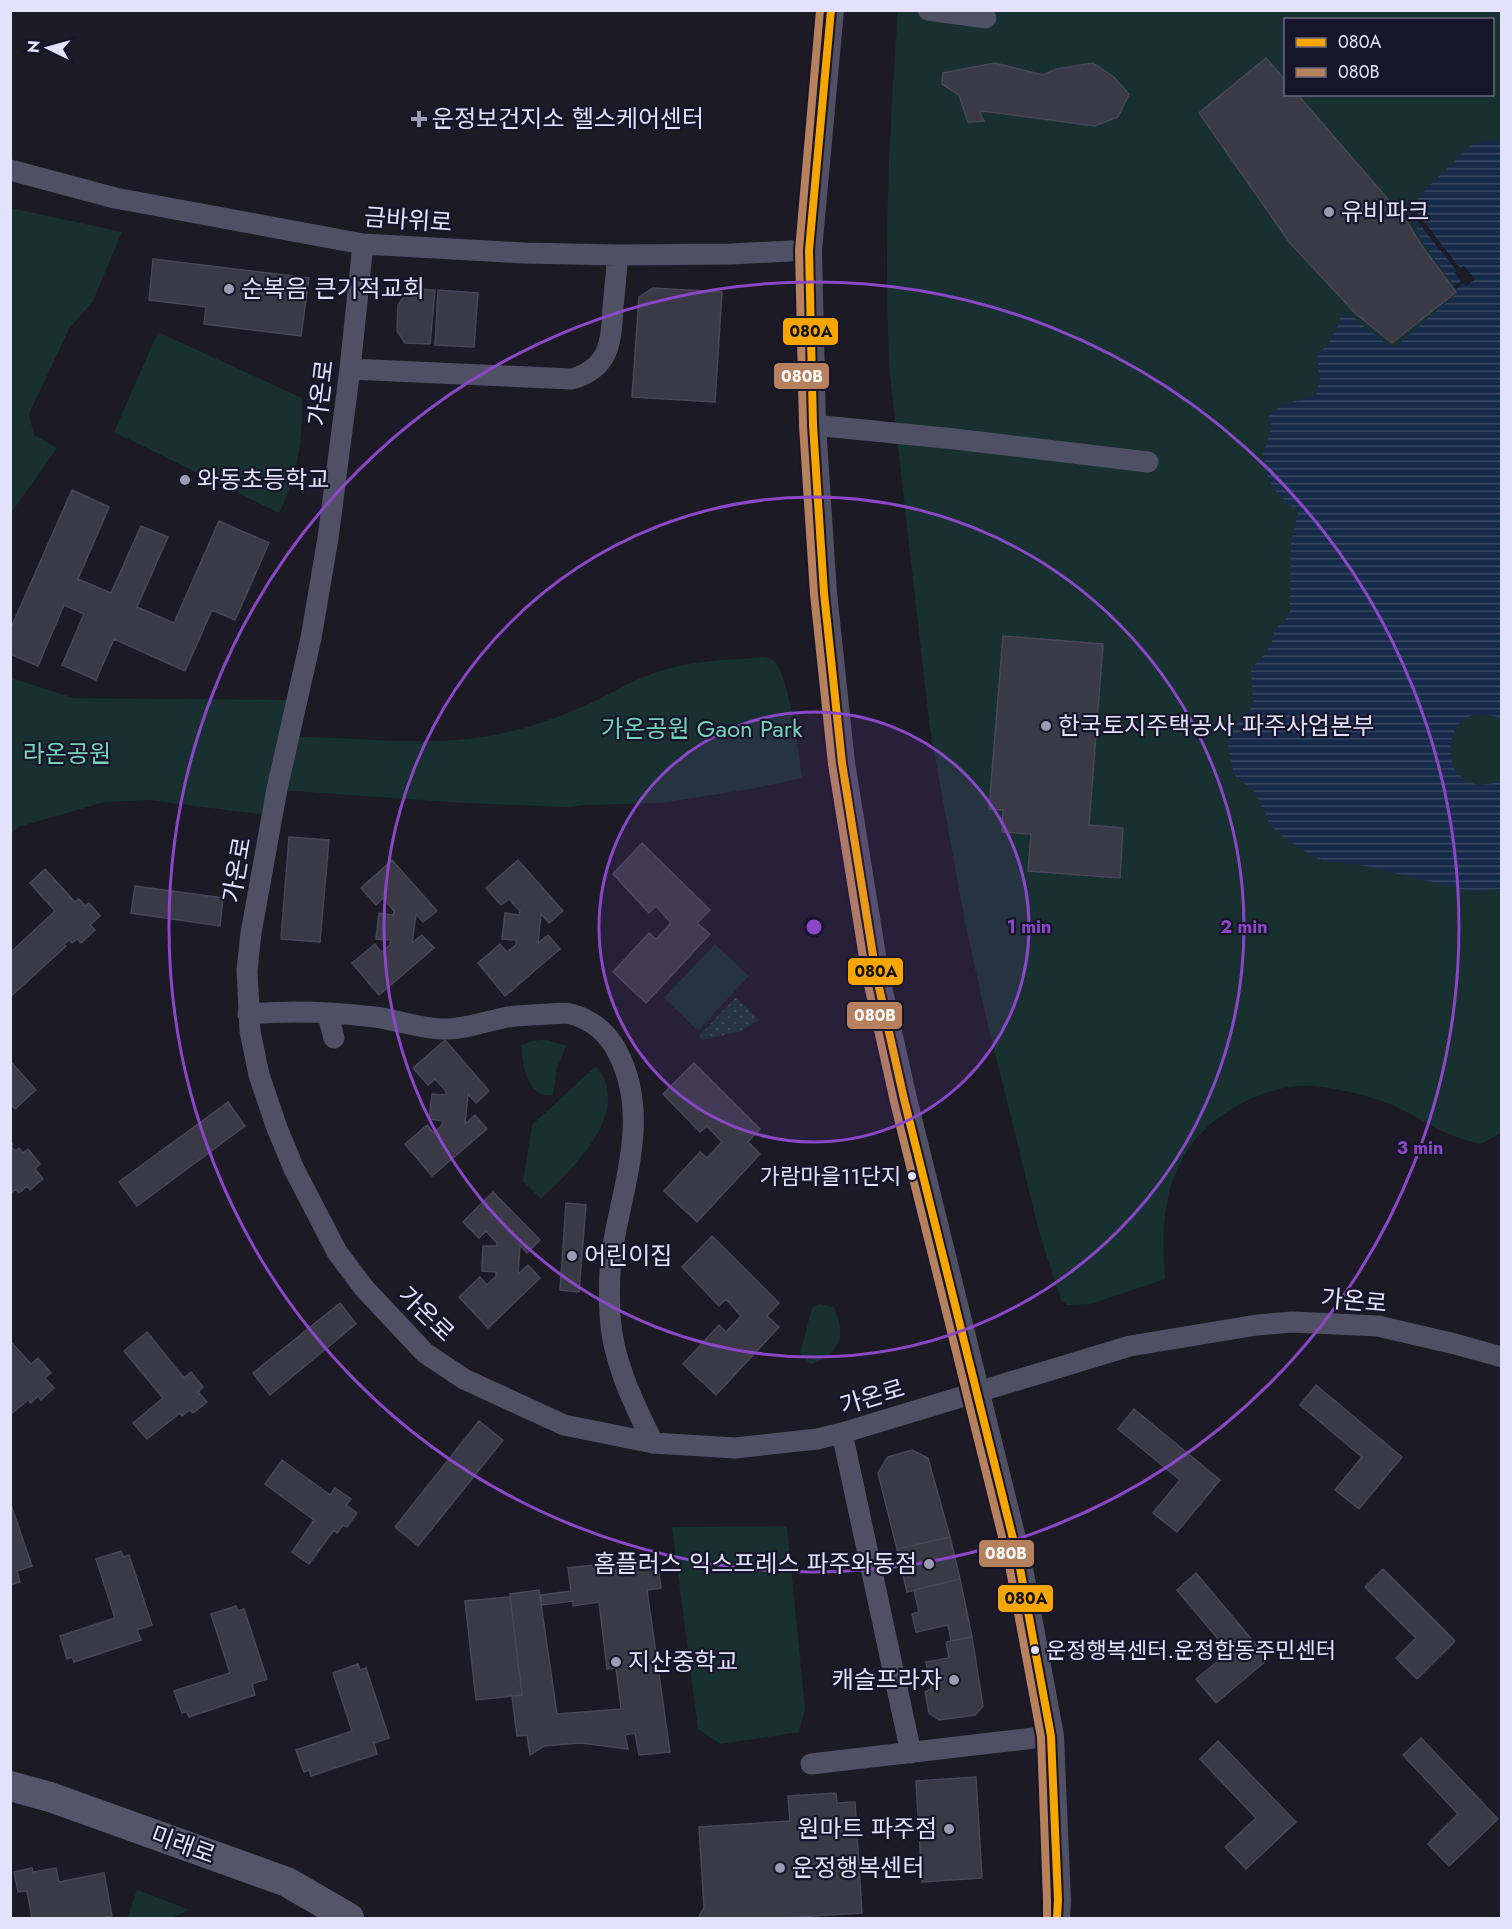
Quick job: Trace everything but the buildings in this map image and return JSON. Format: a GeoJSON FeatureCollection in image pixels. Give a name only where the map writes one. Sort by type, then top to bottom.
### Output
{"type":"FeatureCollection","features":[{"type":"Feature","properties":{"kind":"main road","name":"미래로"},"geometry":{"type":"LineString","coordinates":[[10,1786],[50,1797],[287,1882],[349,1918]]}},
{"type":"Feature","properties":{"kind":"street"},"geometry":{"type":"LineString","coordinates":[[831,10],[809,250],[813,425],[824,593],[842,763],[876,974],[904,1099],[1018,1563],[1051,1736],[1057,1918]]}},
{"type":"Feature","properties":{"kind":"street"},"geometry":{"type":"LineString","coordinates":[[928,10],[989,13]]}},
{"type":"Feature","properties":{"kind":"street","name":"금바위로"},"geometry":{"type":"LineString","coordinates":[[10,170],[115,198],[363,244],[524,253],[618,255],[731,254],[809,250]]}},
{"type":"Feature","properties":{"kind":"street","name":"가온로"},"geometry":{"type":"LineString","coordinates":[[363,244],[350,369],[328,538],[311,638],[277,789],[251,933],[247,970],[248,1014],[259,1075],[294,1169],[337,1252],[364,1288],[425,1353],[464,1379],[564,1425],[653,1443],[735,1448],[817,1439],[842,1433],[1131,1346],[1218,1330],[1292,1322],[1378,1326],[1502,1357]]}},
{"type":"Feature","properties":{"kind":"street"},"geometry":{"type":"LineString","coordinates":[[350,369],[572,379],[578,377],[598,365],[609,347],[618,255]]}},
{"type":"Feature","properties":{"kind":"street"},"geometry":{"type":"LineString","coordinates":[[813,425],[966,440],[1148,462]]}},
{"type":"Feature","properties":{"kind":"street"},"geometry":{"type":"LineString","coordinates":[[248,1014],[281,1011],[376,1017],[443,1029],[510,1016],[569,1013],[594,1023],[604,1032],[625,1066],[634,1111],[634,1138],[614,1244],[609,1292],[610,1319],[615,1348],[635,1407],[653,1443]]}},
{"type":"Feature","properties":{"kind":"street"},"geometry":{"type":"LineString","coordinates":[[328,1015],[334,1038]]}},
{"type":"Feature","properties":{"kind":"street"},"geometry":{"type":"LineString","coordinates":[[615,1348],[629,1332]]}},
{"type":"Feature","properties":{"kind":"street"},"geometry":{"type":"LineString","coordinates":[[842,1433],[911,1753]]}},
{"type":"Feature","properties":{"kind":"street"},"geometry":{"type":"LineString","coordinates":[[811,1764],[1051,1736]]}},
{"type":"Feature","properties":{"kind":"green space","name":"유비파크"},"geometry":{"type":"Polygon","coordinates":[[[898,11],[1501,11],[1501,1133],[1481,1144],[1451,1135],[1382,1101],[1323,1087],[1287,1087],[1252,1098],[1219,1117],[1200,1135],[1185,1154],[1168,1199],[1164,1224],[1165,1279],[1090,1304],[1067,1305],[1061,1300],[1040,1235],[966,927],[930,730],[890,376],[887,239],[898,11]]]}},
{"type":"Feature","properties":{"kind":"green space"},"geometry":{"type":"Polygon","coordinates":[[[11,208],[122,232],[93,301],[69,329],[29,414],[34,435],[57,448],[11,513],[11,208]]]}},
{"type":"Feature","properties":{"kind":"green space"},"geometry":{"type":"Polygon","coordinates":[[[158,332],[302,398],[302,429],[298,457],[291,485],[279,513],[114,432],[158,332]]]}},
{"type":"Feature","properties":{"kind":"green space"},"geometry":{"type":"Polygon","coordinates":[[[761,657],[775,662],[785,683],[793,717],[802,778],[751,789],[661,803],[567,807],[464,803],[279,790],[273,816],[148,800],[105,802],[18,827],[11,834],[10,676],[74,698],[297,700],[290,737],[432,741],[488,736],[537,724],[587,704],[646,676],[674,667],[708,661],[761,657]]]}},
{"type":"Feature","properties":{"kind":"green space"},"geometry":{"type":"Polygon","coordinates":[[[715,944],[749,976],[698,1031],[664,998],[715,944]]]}},
{"type":"Feature","properties":{"kind":"green space"},"geometry":{"type":"Polygon","coordinates":[[[736,997],[759,1020],[742,1031],[702,1040],[699,1036],[736,997]]]}},
{"type":"Feature","properties":{"kind":"green space"},"geometry":{"type":"Polygon","coordinates":[[[540,1040],[566,1046],[557,1069],[553,1095],[537,1092],[528,1079],[523,1062],[522,1045],[540,1040]]]}},
{"type":"Feature","properties":{"kind":"green space"},"geometry":{"type":"Polygon","coordinates":[[[596,1066],[606,1083],[608,1102],[604,1120],[582,1156],[541,1199],[523,1181],[532,1125],[596,1066]]]}},
{"type":"Feature","properties":{"kind":"green space"},"geometry":{"type":"Polygon","coordinates":[[[819,1304],[834,1307],[840,1326],[840,1335],[834,1350],[828,1356],[810,1364],[800,1353],[812,1308],[819,1304]]]}},
{"type":"Feature","properties":{"kind":"green space"},"geometry":{"type":"Polygon","coordinates":[[[787,1526],[805,1709],[799,1732],[721,1744],[698,1729],[672,1527],[787,1526]]]}},
{"type":"Feature","properties":{"kind":"green space"},"geometry":{"type":"Polygon","coordinates":[[[137,1890],[190,1910],[171,1918],[127,1918],[137,1890]]]}},
{"type":"Feature","properties":{"kind":"water"},"geometry":{"type":"Polygon","coordinates":[[[1487,140],[1501,143],[1501,719],[1479,714],[1464,720],[1454,733],[1451,749],[1454,766],[1463,778],[1479,784],[1501,780],[1501,889],[1473,892],[1366,866],[1327,861],[1316,858],[1294,845],[1269,823],[1256,793],[1234,775],[1228,746],[1230,731],[1253,703],[1251,669],[1265,654],[1271,644],[1275,629],[1285,621],[1290,611],[1291,542],[1298,512],[1277,493],[1268,479],[1263,454],[1271,429],[1269,416],[1281,405],[1316,395],[1320,381],[1317,355],[1332,336],[1342,313],[1350,315],[1389,346],[1395,347],[1454,296],[1455,286],[1421,240],[1412,214],[1413,208],[1421,194],[1470,146],[1487,140]]]}},
{"type":"Feature","properties":{"kind":"pier"},"geometry":{"type":"Polygon","coordinates":[[[1413,208],[1460,268],[1464,266],[1475,279],[1466,286],[1463,283],[1456,289],[1454,287],[1461,281],[1455,273],[1457,271],[1409,211],[1413,208]]]}},
{"type":"Feature","properties":{"kind":"transit line","name":"080B"},"geometry":{"type":"LineString","coordinates":[[820,10],[799,250],[803,426],[814,594],[832,764],[866,976],[894,1102],[1009,1565],[1041,1737],[1047,1917]]}},
{"type":"Feature","properties":{"kind":"transit line","name":"080A"},"geometry":{"type":"LineString","coordinates":[[831,10],[809,250],[813,425],[824,593],[842,763],[876,974],[904,1099],[1019,1563],[1051,1736],[1057,1918]]}},
{"type":"Feature","properties":{"kind":"place","name":"운정보건지소 헬스케어센터"},"geometry":{"type":"Point","coordinates":[419,119]}},
{"type":"Feature","properties":{"kind":"place","name":"유비파크"},"geometry":{"type":"Point","coordinates":[1329,212]}},
{"type":"Feature","properties":{"kind":"place","name":"순복음 큰기적교회"},"geometry":{"type":"Point","coordinates":[229,289]}},
{"type":"Feature","properties":{"kind":"place","name":"와동초등학교"},"geometry":{"type":"Point","coordinates":[185,480]}},
{"type":"Feature","properties":{"kind":"place","name":"한국토지주택공사 파주사업본부"},"geometry":{"type":"Point","coordinates":[1046,726]}},
{"type":"Feature","properties":{"kind":"place","name":"가람마을11단지"},"geometry":{"type":"Point","coordinates":[912,1176]}},
{"type":"Feature","properties":{"kind":"place","name":"어린이집"},"geometry":{"type":"Point","coordinates":[572,1256]}},
{"type":"Feature","properties":{"kind":"place","name":"홈플러스 익스프레스 파주와동점"},"geometry":{"type":"Point","coordinates":[929,1564]}},
{"type":"Feature","properties":{"kind":"place","name":"운정행복센터.운정합동주민센터"},"geometry":{"type":"Point","coordinates":[1035,1650]}},
{"type":"Feature","properties":{"kind":"place","name":"지산중학교"},"geometry":{"type":"Point","coordinates":[616,1662]}},
{"type":"Feature","properties":{"kind":"place","name":"캐슬프라자"},"geometry":{"type":"Point","coordinates":[954,1680]}},
{"type":"Feature","properties":{"kind":"place","name":"원마트 파주점"},"geometry":{"type":"Point","coordinates":[949,1829]}},
{"type":"Feature","properties":{"kind":"place","name":"운정행복센터"},"geometry":{"type":"Point","coordinates":[780,1868]}},
{"type":"Feature","properties":{"kind":"park label","name":"가온공원 Gaon Park"},"geometry":{"type":"Point","coordinates":[702,729]}},
{"type":"Feature","properties":{"kind":"park label","name":"라온공원"},"geometry":{"type":"Point","coordinates":[67,754]}}]}
